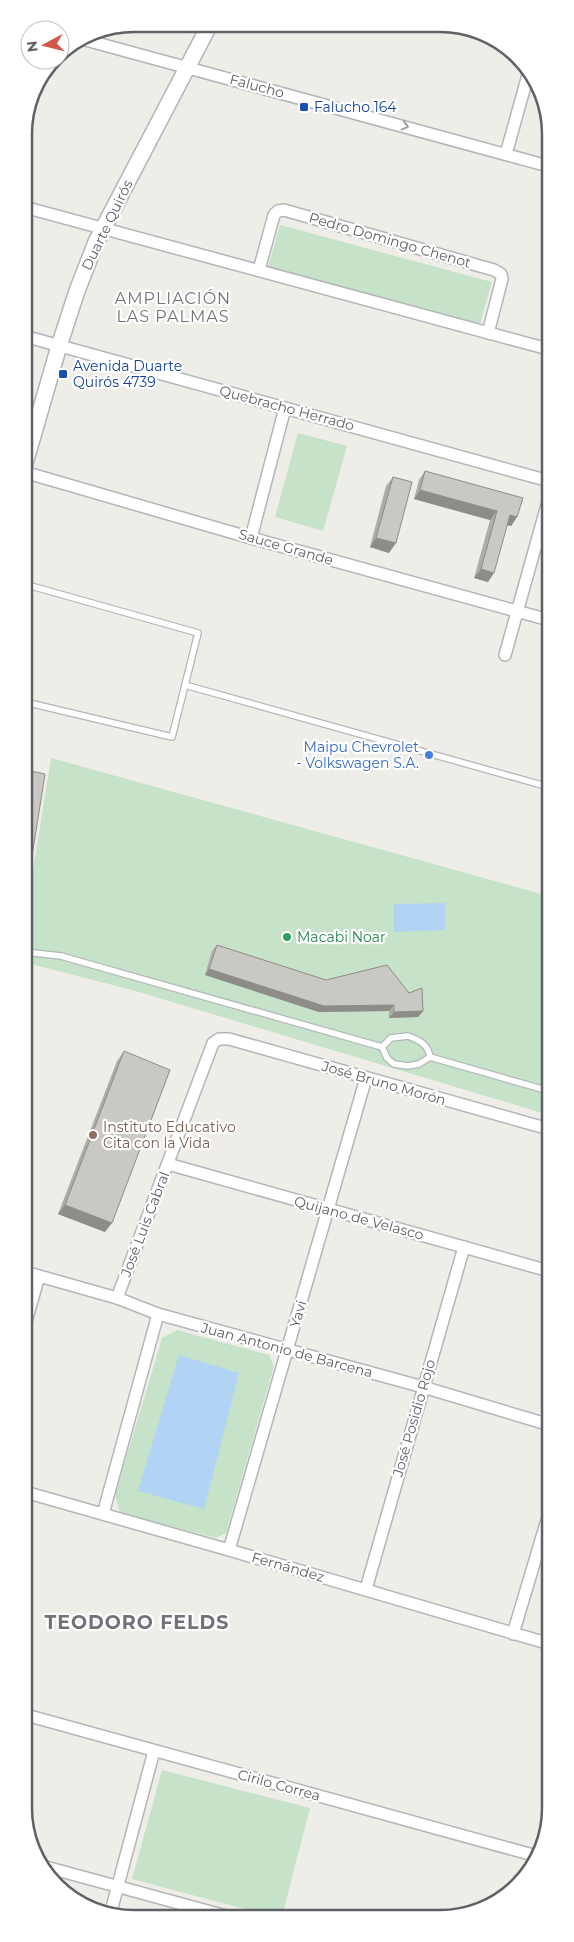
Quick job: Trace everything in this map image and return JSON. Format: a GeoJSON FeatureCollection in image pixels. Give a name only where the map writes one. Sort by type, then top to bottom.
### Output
{"type":"FeatureCollection","features":[{"type":"Feature","properties":{"kind":"main road","name":"Duarte Quirós"},"geometry":{"type":"LineString","coordinates":[[33,437],[76,291],[96,242],[206,32]]}},
{"type":"Feature","properties":{"kind":"street","name":"Falucho"},"geometry":{"type":"LineString","coordinates":[[92,42],[542,164]]}},
{"type":"Feature","properties":{"kind":"street"},"geometry":{"type":"LineString","coordinates":[[506,154],[526,81]]}},
{"type":"Feature","properties":{"kind":"street"},"geometry":{"type":"LineString","coordinates":[[33,210],[542,347]]}},
{"type":"Feature","properties":{"kind":"street","name":"Pedro Domingo Chenot"},"geometry":{"type":"LineString","coordinates":[[259,270],[274,216],[278,211],[294,212],[494,270],[501,274],[502,279],[488,334]]}},
{"type":"Feature","properties":{"kind":"street","name":"Quebracho Herrado"},"geometry":{"type":"LineString","coordinates":[[33,339],[542,479]]}},
{"type":"Feature","properties":{"kind":"street"},"geometry":{"type":"LineString","coordinates":[[250,538],[285,408]]}},
{"type":"Feature","properties":{"kind":"street","name":"Sauce Grande"},"geometry":{"type":"LineString","coordinates":[[33,475],[250,538],[542,618]]}},
{"type":"Feature","properties":{"kind":"street"},"geometry":{"type":"LineString","coordinates":[[505,654],[542,524]]}},
{"type":"Feature","properties":{"kind":"street","name":"José Bruno Morón"},"geometry":{"type":"LineString","coordinates":[[219,1039],[229,1039],[541,1127]]}},
{"type":"Feature","properties":{"kind":"street","name":"José Luis Cabral"},"geometry":{"type":"LineString","coordinates":[[117,1298],[214,1043],[219,1039]]}},
{"type":"Feature","properties":{"kind":"street","name":"Yavi"},"geometry":{"type":"LineString","coordinates":[[229,1550],[366,1078]]}},
{"type":"Feature","properties":{"kind":"street","name":"Quijano de Velasco"},"geometry":{"type":"LineString","coordinates":[[168,1164],[541,1270]]}},
{"type":"Feature","properties":{"kind":"street","name":"José Posidio Rojo"},"geometry":{"type":"LineString","coordinates":[[366,1589],[464,1247]]}},
{"type":"Feature","properties":{"kind":"street","name":"Juan Antonio de Barcena"},"geometry":{"type":"LineString","coordinates":[[32,1274],[117,1298],[158,1314],[423,1387],[541,1422]]}},
{"type":"Feature","properties":{"kind":"street"},"geometry":{"type":"LineString","coordinates":[[32,1299],[39,1276]]}},
{"type":"Feature","properties":{"kind":"street"},"geometry":{"type":"LineString","coordinates":[[103,1514],[158,1314]]}},
{"type":"Feature","properties":{"kind":"street","name":"Fernández"},"geometry":{"type":"LineString","coordinates":[[32,1494],[366,1589],[541,1642]]}},
{"type":"Feature","properties":{"kind":"street"},"geometry":{"type":"LineString","coordinates":[[513,1634],[541,1540]]}},
{"type":"Feature","properties":{"kind":"street","name":"Cirilo Correa"},"geometry":{"type":"LineString","coordinates":[[32,1717],[530,1854]]}},
{"type":"Feature","properties":{"kind":"street"},"geometry":{"type":"LineString","coordinates":[[112,1907],[154,1751]]}},
{"type":"Feature","properties":{"kind":"street"},"geometry":{"type":"LineString","coordinates":[[53,1869],[204,1910]]}},
{"type":"Feature","properties":{"kind":"lane"},"geometry":{"type":"LineString","coordinates":[[33,586],[198,633],[172,737],[33,704]]}},
{"type":"Feature","properties":{"kind":"lane"},"geometry":{"type":"LineString","coordinates":[[185,685],[542,785]]}},
{"type":"Feature","properties":{"kind":"lane"},"geometry":{"type":"LineString","coordinates":[[33,953],[61,956],[382,1047]]}},
{"type":"Feature","properties":{"kind":"lane"},"geometry":{"type":"LineString","coordinates":[[382,1047],[391,1038],[408,1036],[423,1044],[429,1051],[430,1057]]}},
{"type":"Feature","properties":{"kind":"lane"},"geometry":{"type":"LineString","coordinates":[[382,1047],[386,1058],[394,1064],[408,1066],[419,1064],[430,1057],[541,1089]]}},
{"type":"Feature","properties":{"kind":"green space"},"geometry":{"type":"Polygon","coordinates":[[[280,225],[492,282],[480,324],[268,267],[280,225]]]}},
{"type":"Feature","properties":{"kind":"green space"},"geometry":{"type":"Polygon","coordinates":[[[298,433],[347,446],[323,531],[275,517],[298,433]]]}},
{"type":"Feature","properties":{"kind":"green space","name":"Macabi Noar"},"geometry":{"type":"Polygon","coordinates":[[[51,758],[542,894],[541,1113],[132,990],[33,964],[33,873],[51,758]]]}},
{"type":"Feature","properties":{"kind":"green space"},"geometry":{"type":"Polygon","coordinates":[[[177,1330],[269,1355],[274,1366],[226,1533],[216,1538],[120,1513],[115,1495],[162,1338],[177,1330]]]}},
{"type":"Feature","properties":{"kind":"green space"},"geometry":{"type":"Polygon","coordinates":[[[162,1770],[310,1808],[284,1910],[248,1910],[132,1879],[162,1770]]]}},
{"type":"Feature","properties":{"kind":"water"},"geometry":{"type":"Polygon","coordinates":[[[445,903],[445,930],[394,932],[394,904],[445,903]]]}},
{"type":"Feature","properties":{"kind":"water"},"geometry":{"type":"Polygon","coordinates":[[[179,1355],[239,1373],[204,1509],[138,1491],[179,1355]]]}},
{"type":"Feature","properties":{"kind":"building"},"geometry":{"type":"Polygon","coordinates":[[[425,471],[523,498],[517,517],[510,515],[494,573],[481,569],[497,511],[420,490],[425,471]]]}},
{"type":"Feature","properties":{"kind":"building"},"geometry":{"type":"Polygon","coordinates":[[[393,477],[412,482],[396,543],[376,538],[393,477]]]}},
{"type":"Feature","properties":{"kind":"building"},"geometry":{"type":"Polygon","coordinates":[[[33,772],[45,774],[33,853],[33,772]]]}},
{"type":"Feature","properties":{"kind":"building"},"geometry":{"type":"Polygon","coordinates":[[[217,945],[326,980],[387,965],[409,993],[422,988],[423,1011],[394,1012],[394,1005],[324,1006],[209,969],[217,945]]]}},
{"type":"Feature","properties":{"kind":"building"},"geometry":{"type":"Polygon","coordinates":[[[124,1051],[170,1070],[112,1223],[65,1205],[124,1051]]]}},
{"type":"Feature","properties":{"kind":"place","name":"Falucho 164"},"geometry":{"type":"Point","coordinates":[304,107]}},
{"type":"Feature","properties":{"kind":"place","name":"Avenida Duarte Quirós 4739"},"geometry":{"type":"Point","coordinates":[63,374]}},
{"type":"Feature","properties":{"kind":"place","name":"Maipu Chevrolet - Volkswagen S.A."},"geometry":{"type":"Point","coordinates":[429,755]}},
{"type":"Feature","properties":{"kind":"place","name":"Macabi Noar"},"geometry":{"type":"Point","coordinates":[287,937]}},
{"type":"Feature","properties":{"kind":"place","name":"Instituto Educativo Cita con la Vida"},"geometry":{"type":"Point","coordinates":[93,1135]}},
{"type":"Feature","properties":{"kind":"district","name":"AMPLIACIÓN LAS PALMAS"},"geometry":{"type":"Point","coordinates":[173,307]}},
{"type":"Feature","properties":{"kind":"district","name":"TEODORO FELDS"},"geometry":{"type":"Point","coordinates":[137,1622]}}]}
